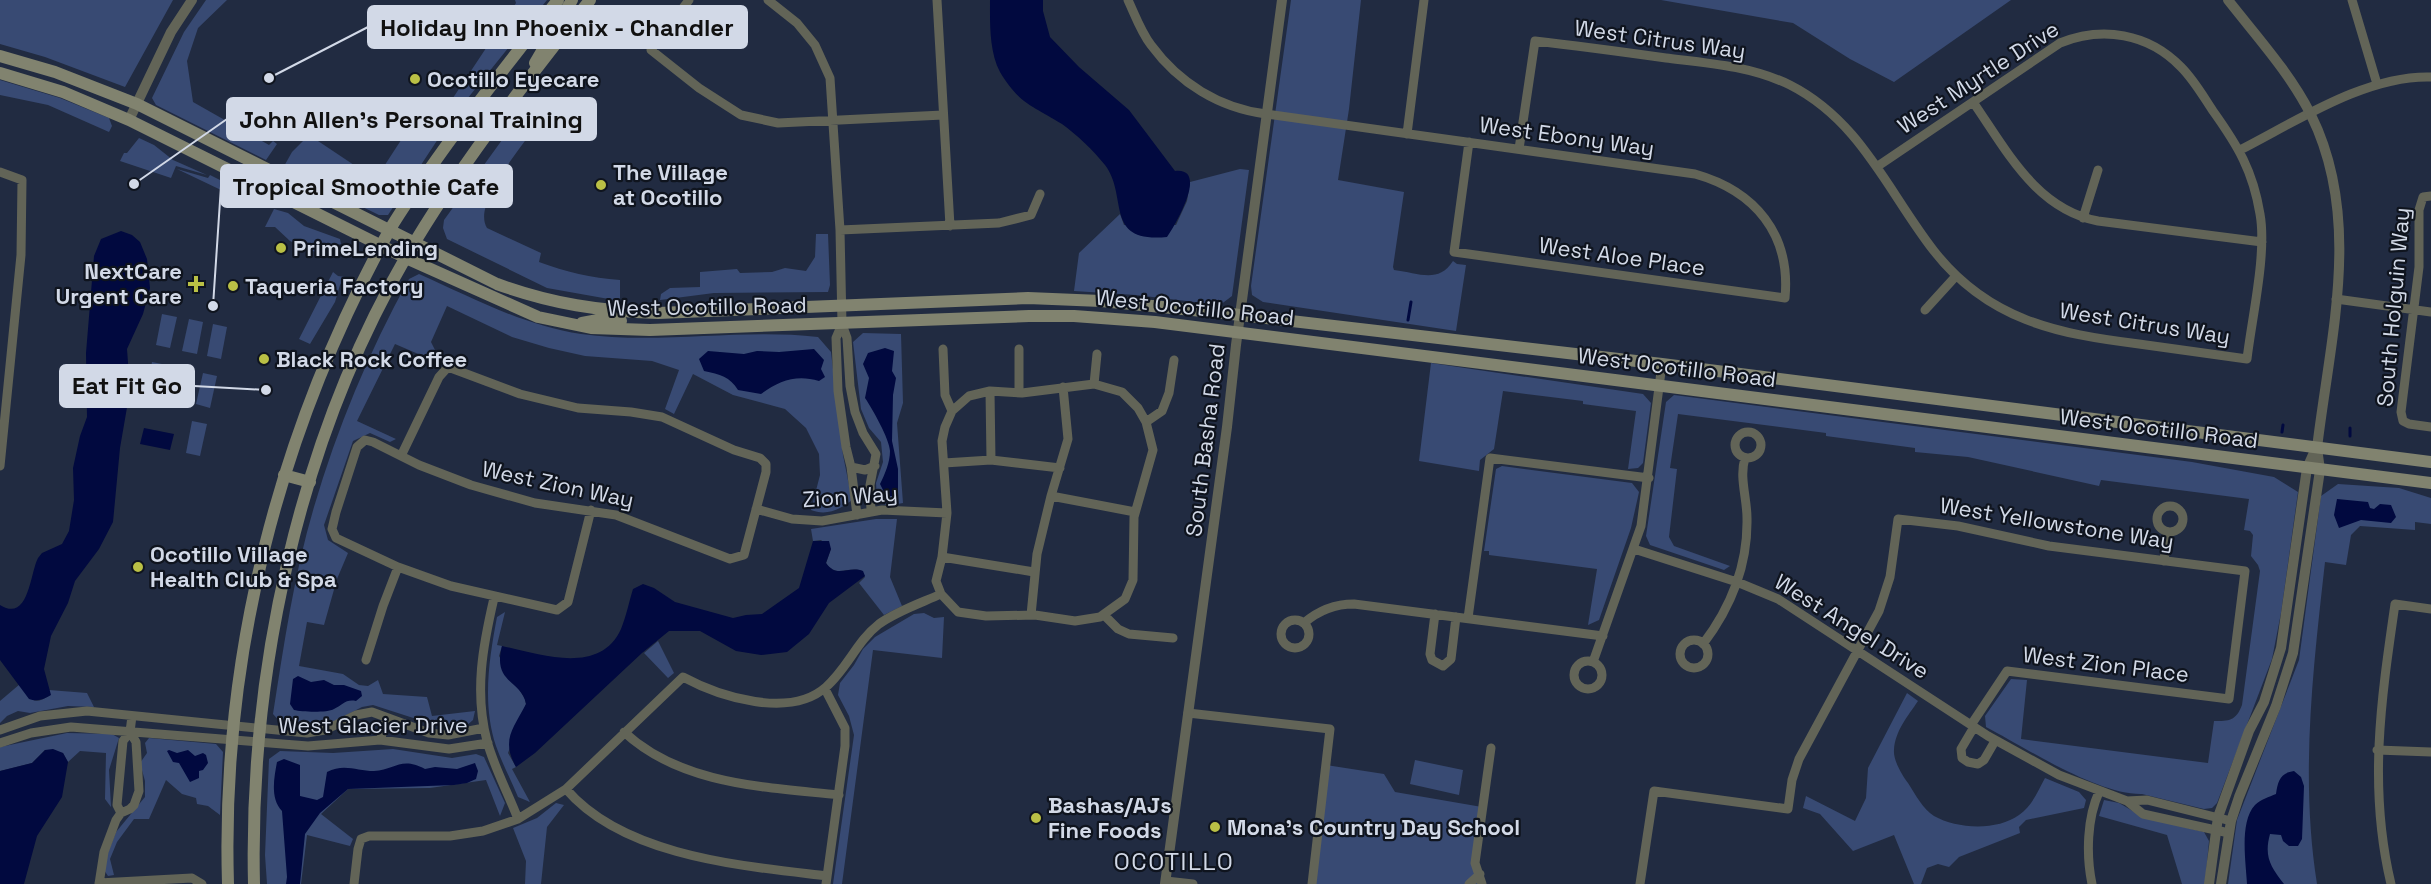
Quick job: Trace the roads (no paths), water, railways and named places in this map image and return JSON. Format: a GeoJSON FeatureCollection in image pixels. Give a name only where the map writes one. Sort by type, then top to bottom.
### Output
{"type":"FeatureCollection","features":[{"type":"Feature","properties":{"kind":"main road"},"geometry":{"type":"LineString","coordinates":[[228,884],[227,820],[233,725],[250,612],[284,476],[328,357],[390,230],[458,128],[558,0]]}},
{"type":"Feature","properties":{"kind":"main road"},"geometry":{"type":"LineString","coordinates":[[527,80],[540,51],[572,0]]}},
{"type":"Feature","properties":{"kind":"main road"},"geometry":{"type":"LineString","coordinates":[[254,884],[254,798],[258,742],[267,667],[278,607],[310,482],[354,363],[406,258],[464,165],[590,0]]}},
{"type":"Feature","properties":{"kind":"main road","name":"West Ocotillo Road"},"geometry":{"type":"LineString","coordinates":[[0,56],[56,72],[137,104],[497,284],[531,296],[568,305],[619,312],[650,313],[1029,297],[1101,301],[1662,364],[2431,462]]}},
{"type":"Feature","properties":{"kind":"main road","name":"West Ocotillo Road"},"geometry":{"type":"LineString","coordinates":[[0,73],[63,92],[129,120],[406,258],[538,317],[591,328],[650,330],[1074,316],[1238,331],[2431,483]]}},
{"type":"Feature","properties":{"kind":"main road"},"geometry":{"type":"LineString","coordinates":[[572,324],[598,320],[637,321],[650,313]]}},
{"type":"Feature","properties":{"kind":"main road"},"geometry":{"type":"LineString","coordinates":[[284,476],[310,482]]}},
{"type":"Feature","properties":{"kind":"street"},"geometry":{"type":"LineString","coordinates":[[129,120],[171,32],[192,0]]}},
{"type":"Feature","properties":{"kind":"street"},"geometry":{"type":"LineString","coordinates":[[690,0],[651,50],[699,88],[741,114],[778,123],[943,115]]}},
{"type":"Feature","properties":{"kind":"street"},"geometry":{"type":"LineString","coordinates":[[768,0],[797,23],[815,45],[830,78],[840,230],[842,324],[848,338],[850,386],[855,412],[863,433],[876,454],[870,485],[871,512]]}},
{"type":"Feature","properties":{"kind":"street"},"geometry":{"type":"LineString","coordinates":[[937,0],[950,226]]}},
{"type":"Feature","properties":{"kind":"street","name":"West Ebony Way"},"geometry":{"type":"LineString","coordinates":[[1128,0],[1149,44],[1180,79],[1232,108],[1695,174],[1733,188],[1750,200],[1776,237],[1785,264],[1785,298]]}},
{"type":"Feature","properties":{"kind":"street","name":"South Basha Road"},"geometry":{"type":"LineString","coordinates":[[1165,883],[1282,0]]}},
{"type":"Feature","properties":{"kind":"street"},"geometry":{"type":"LineString","coordinates":[[1407,134],[1424,0]]}},
{"type":"Feature","properties":{"kind":"street"},"geometry":{"type":"LineString","coordinates":[[2221,884],[2231,821],[2288,674],[2299,620],[2320,470],[2317,448],[2340,253],[2337,197],[2326,154],[2310,114],[2288,77],[2228,0]]}},
{"type":"Feature","properties":{"kind":"street"},"geometry":{"type":"LineString","coordinates":[[2352,0],[2377,84]]}},
{"type":"Feature","properties":{"kind":"street","name":"West Myrtle Drive"},"geometry":{"type":"LineString","coordinates":[[1878,166],[2060,43],[2095,33],[2118,34],[2149,44],[2181,66],[2240,150],[2249,169],[2260,214],[2262,242],[2247,359]]}},
{"type":"Feature","properties":{"kind":"street","name":"West Citrus Way"},"geometry":{"type":"LineString","coordinates":[[1519,149],[1535,41],[1736,67],[1764,75],[1790,85],[1814,100],[1855,137],[1878,166],[1933,250],[1956,276],[1995,306],[2037,325],[2087,338],[2247,359]]}},
{"type":"Feature","properties":{"kind":"street"},"geometry":{"type":"LineString","coordinates":[[2240,150],[2310,114],[2377,84],[2401,78],[2431,77]]}},
{"type":"Feature","properties":{"kind":"street"},"geometry":{"type":"LineString","coordinates":[[1973,102],[2024,174],[2047,199],[2063,210],[2083,218],[2262,242]]}},
{"type":"Feature","properties":{"kind":"street","name":"West Aloe Place"},"geometry":{"type":"LineString","coordinates":[[1469,142],[1454,252],[1785,298]]}},
{"type":"Feature","properties":{"kind":"street"},"geometry":{"type":"LineString","coordinates":[[2083,218],[2098,170]]}},
{"type":"Feature","properties":{"kind":"street"},"geometry":{"type":"LineString","coordinates":[[0,172],[22,180],[21,255],[0,466]]}},
{"type":"Feature","properties":{"kind":"street"},"geometry":{"type":"LineString","coordinates":[[840,230],[999,224],[1030,215],[1040,195]]}},
{"type":"Feature","properties":{"kind":"street","name":"South Holguin Way"},"geometry":{"type":"LineString","coordinates":[[2427,196],[2419,210],[2420,250],[2415,310],[2402,412],[2403,421],[2431,427]]}},
{"type":"Feature","properties":{"kind":"street"},"geometry":{"type":"LineString","coordinates":[[1924,310],[1956,276]]}},
{"type":"Feature","properties":{"kind":"street"},"geometry":{"type":"LineString","coordinates":[[2336,299],[2431,312]]}},
{"type":"Feature","properties":{"kind":"street"},"geometry":{"type":"LineString","coordinates":[[842,324],[836,338],[838,391],[857,515]]}},
{"type":"Feature","properties":{"kind":"street"},"geometry":{"type":"LineString","coordinates":[[943,349],[945,395],[952,411]]}},
{"type":"Feature","properties":{"kind":"street"},"geometry":{"type":"LineString","coordinates":[[1019,349],[1019,393]]}},
{"type":"Feature","properties":{"kind":"street"},"geometry":{"type":"LineString","coordinates":[[1094,384],[1097,354]]}},
{"type":"Feature","properties":{"kind":"street"},"geometry":{"type":"LineString","coordinates":[[1146,422],[1162,411],[1169,393],[1174,360]]}},
{"type":"Feature","properties":{"kind":"street"},"geometry":{"type":"LineString","coordinates":[[1593,662],[1635,549],[1643,515],[1662,364]]}},
{"type":"Feature","properties":{"kind":"street"},"geometry":{"type":"LineString","coordinates":[[0,365],[11,366]]}},
{"type":"Feature","properties":{"kind":"street"},"geometry":{"type":"LineString","coordinates":[[401,456],[440,377],[448,367],[520,394],[578,408],[662,417],[734,450],[760,458],[766,464],[756,509]]}},
{"type":"Feature","properties":{"kind":"street"},"geometry":{"type":"LineString","coordinates":[[1094,384],[1122,392],[1138,408],[1146,422],[1153,450],[1135,512],[1133,580],[1125,599],[1104,615],[1075,621],[1030,615],[986,616],[958,612],[941,594],[936,581],[942,557],[947,513],[942,441],[952,411],[969,396],[990,391],[1019,393],[1094,384]]}},
{"type":"Feature","properties":{"kind":"street"},"geometry":{"type":"LineString","coordinates":[[1030,615],[1034,572],[1051,496],[1068,439],[1063,387]]}},
{"type":"Feature","properties":{"kind":"street"},"geometry":{"type":"LineString","coordinates":[[990,391],[991,460]]}},
{"type":"Feature","properties":{"kind":"street","name":"West Zion Way"},"geometry":{"type":"LineString","coordinates":[[398,567],[336,538],[332,529],[357,447],[365,440],[419,465],[471,485],[535,503],[616,514],[730,559],[744,555],[756,509]]}},
{"type":"Feature","properties":{"kind":"street"},"geometry":{"type":"LineString","coordinates":[[2208,884],[2218,817],[2249,730],[2264,702],[2281,648],[2307,468],[2317,448]]}},
{"type":"Feature","properties":{"kind":"street"},"geometry":{"type":"LineString","coordinates":[[1468,618],[1490,458],[1649,478]]}},
{"type":"Feature","properties":{"kind":"street"},"geometry":{"type":"LineString","coordinates":[[1703,644],[1720,620],[1737,582],[1747,533],[1743,477],[1745,458]]}},
{"type":"Feature","properties":{"kind":"street"},"geometry":{"type":"LineString","coordinates":[[944,463],[991,460],[1060,468]]}},
{"type":"Feature","properties":{"kind":"street"},"geometry":{"type":"LineString","coordinates":[[851,467],[865,470],[875,466]]}},
{"type":"Feature","properties":{"kind":"street"},"geometry":{"type":"LineString","coordinates":[[1051,496],[1135,512]]}},
{"type":"Feature","properties":{"kind":"street","name":"Zion Way"},"geometry":{"type":"LineString","coordinates":[[756,509],[792,519],[822,521],[882,510],[947,513]]}},
{"type":"Feature","properties":{"kind":"street"},"geometry":{"type":"LineString","coordinates":[[366,660],[398,567],[494,598],[557,610],[563,607],[568,602],[591,510]]}},
{"type":"Feature","properties":{"kind":"street","name":"West Yellowstone Way"},"geometry":{"type":"LineString","coordinates":[[1858,650],[1885,596],[1898,519],[1958,526],[2049,546],[2245,571],[2229,699]]}},
{"type":"Feature","properties":{"kind":"street"},"geometry":{"type":"LineString","coordinates":[[2164,561],[2168,532]]}},
{"type":"Feature","properties":{"kind":"street","name":"West Angel Drive"},"geometry":{"type":"LineString","coordinates":[[1635,549],[1737,582],[1778,599],[1995,741],[2038,765],[2099,792],[2127,801],[2144,814],[2229,833]]}},
{"type":"Feature","properties":{"kind":"street"},"geometry":{"type":"LineString","coordinates":[[942,557],[1034,572]]}},
{"type":"Feature","properties":{"kind":"street"},"geometry":{"type":"LineString","coordinates":[[354,884],[361,839],[450,836],[483,831],[518,819],[566,789],[683,677],[707,690],[743,700],[774,704],[805,698],[825,689],[845,667],[861,642],[879,624],[941,594]]}},
{"type":"Feature","properties":{"kind":"street"},"geometry":{"type":"LineString","coordinates":[[494,598],[482,656],[480,690],[484,728],[518,819]]}},
{"type":"Feature","properties":{"kind":"street"},"geometry":{"type":"LineString","coordinates":[[1304,623],[1323,609],[1346,604],[1603,636]]}},
{"type":"Feature","properties":{"kind":"street"},"geometry":{"type":"LineString","coordinates":[[2391,884],[2381,830],[2378,750],[2381,704],[2396,604],[2431,609]]}},
{"type":"Feature","properties":{"kind":"street"},"geometry":{"type":"LineString","coordinates":[[1435,614],[1430,654],[1432,660],[1443,666],[1451,659],[1456,617]]}},
{"type":"Feature","properties":{"kind":"street"},"geometry":{"type":"LineString","coordinates":[[1104,615],[1118,629],[1129,634],[1173,638]]}},
{"type":"Feature","properties":{"kind":"street"},"geometry":{"type":"LineString","coordinates":[[1640,884],[1654,791],[1788,809],[1792,780],[1799,759],[1858,650]]}},
{"type":"Feature","properties":{"kind":"street","name":"West Zion Place"},"geometry":{"type":"LineString","coordinates":[[1972,726],[2007,671],[2229,699]]}},
{"type":"Feature","properties":{"kind":"street"},"geometry":{"type":"LineString","coordinates":[[566,789],[592,812],[619,828],[663,848],[706,859],[827,880],[845,746],[845,728],[841,715],[825,689]]}},
{"type":"Feature","properties":{"kind":"street","name":"West Glacier Drive"},"geometry":{"type":"LineString","coordinates":[[3,728],[40,716],[71,711],[307,733],[325,730],[356,715],[372,712],[429,733],[448,735],[484,728]]}},
{"type":"Feature","properties":{"kind":"street"},"geometry":{"type":"LineString","coordinates":[[1188,713],[1330,729],[1312,884]]}},
{"type":"Feature","properties":{"kind":"street"},"geometry":{"type":"LineString","coordinates":[[121,813],[117,805],[123,741],[130,732],[132,716]]}},
{"type":"Feature","properties":{"kind":"street"},"geometry":{"type":"LineString","coordinates":[[380,740],[386,723],[385,717]]}},
{"type":"Feature","properties":{"kind":"street"},"geometry":{"type":"LineString","coordinates":[[1972,726],[1961,748],[1962,758],[1968,762],[1978,764],[1984,760],[1995,741]]}},
{"type":"Feature","properties":{"kind":"street","name":"West Glacier Drive"},"geometry":{"type":"LineString","coordinates":[[0,743],[43,731],[71,727],[320,747],[380,740],[449,749],[488,743]]}},
{"type":"Feature","properties":{"kind":"street"},"geometry":{"type":"LineString","coordinates":[[3,728],[11,739]]}},
{"type":"Feature","properties":{"kind":"street"},"geometry":{"type":"LineString","coordinates":[[130,732],[136,742],[137,800],[130,809],[121,813],[104,852],[99,883],[192,878],[202,884]]}},
{"type":"Feature","properties":{"kind":"street"},"geometry":{"type":"LineString","coordinates":[[624,732],[664,760],[709,777],[838,795]]}},
{"type":"Feature","properties":{"kind":"street"},"geometry":{"type":"LineString","coordinates":[[1482,884],[1475,863],[1491,748]]}},
{"type":"Feature","properties":{"kind":"street"},"geometry":{"type":"LineString","coordinates":[[2378,750],[2431,752]]}},
{"type":"Feature","properties":{"kind":"street"},"geometry":{"type":"LineString","coordinates":[[119,779],[138,780]]}},
{"type":"Feature","properties":{"kind":"street"},"geometry":{"type":"LineString","coordinates":[[2092,884],[2090,838],[2092,815],[2099,792]]}},
{"type":"Feature","properties":{"kind":"street","name":"West Angel Drive"},"geometry":{"type":"LineString","coordinates":[[2127,801],[2147,800],[2231,821]]}},
{"type":"Feature","properties":{"kind":"street"},"geometry":{"type":"LineString","coordinates":[[1469,884],[1480,874]]}},
{"type":"Feature","properties":{"kind":"street"},"geometry":{"type":"LineString","coordinates":[[1165,883],[1193,884]]}},
{"type":"Feature","properties":{"kind":"waterway"},"geometry":{"type":"LineString","coordinates":[[1408,320],[1411,302]]}},
{"type":"Feature","properties":{"kind":"waterway"},"geometry":{"type":"LineString","coordinates":[[2282,432],[2283,425]]}},
{"type":"Feature","properties":{"kind":"waterway"},"geometry":{"type":"LineString","coordinates":[[2350,428],[2350,436]]}},
{"type":"Feature","properties":{"kind":"place","name":"Holiday Inn Phoenix - Chandler"},"geometry":{"type":"Point","coordinates":[269,78]}},
{"type":"Feature","properties":{"kind":"place","name":"Ocotillo Eyecare"},"geometry":{"type":"Point","coordinates":[415,79]}},
{"type":"Feature","properties":{"kind":"place","name":"John Allen's Personal Training"},"geometry":{"type":"Point","coordinates":[134,184]}},
{"type":"Feature","properties":{"kind":"place","name":"The Village at Ocotillo"},"geometry":{"type":"Point","coordinates":[601,185]}},
{"type":"Feature","properties":{"kind":"place","name":"PrimeLending"},"geometry":{"type":"Point","coordinates":[281,248]}},
{"type":"Feature","properties":{"kind":"place","name":"NextCare Urgent Care"},"geometry":{"type":"Point","coordinates":[196,284]}},
{"type":"Feature","properties":{"kind":"place","name":"Taqueria Factory"},"geometry":{"type":"Point","coordinates":[233,286]}},
{"type":"Feature","properties":{"kind":"place","name":"Tropical Smoothie Cafe"},"geometry":{"type":"Point","coordinates":[213,306]}},
{"type":"Feature","properties":{"kind":"place","name":"Black Rock Coffee"},"geometry":{"type":"Point","coordinates":[264,359]}},
{"type":"Feature","properties":{"kind":"place","name":"Eat Fit Go"},"geometry":{"type":"Point","coordinates":[266,390]}},
{"type":"Feature","properties":{"kind":"place","name":"Ocotillo Village Health Club & Spa"},"geometry":{"type":"Point","coordinates":[138,567]}},
{"type":"Feature","properties":{"kind":"place","name":"Bashas/AJs Fine Foods"},"geometry":{"type":"Point","coordinates":[1036,818]}},
{"type":"Feature","properties":{"kind":"place","name":"Mona's Country Day School"},"geometry":{"type":"Point","coordinates":[1215,827]}},
{"type":"Feature","properties":{"kind":"district","name":"OCOTILLO"},"geometry":{"type":"Point","coordinates":[1174,862]}}]}
